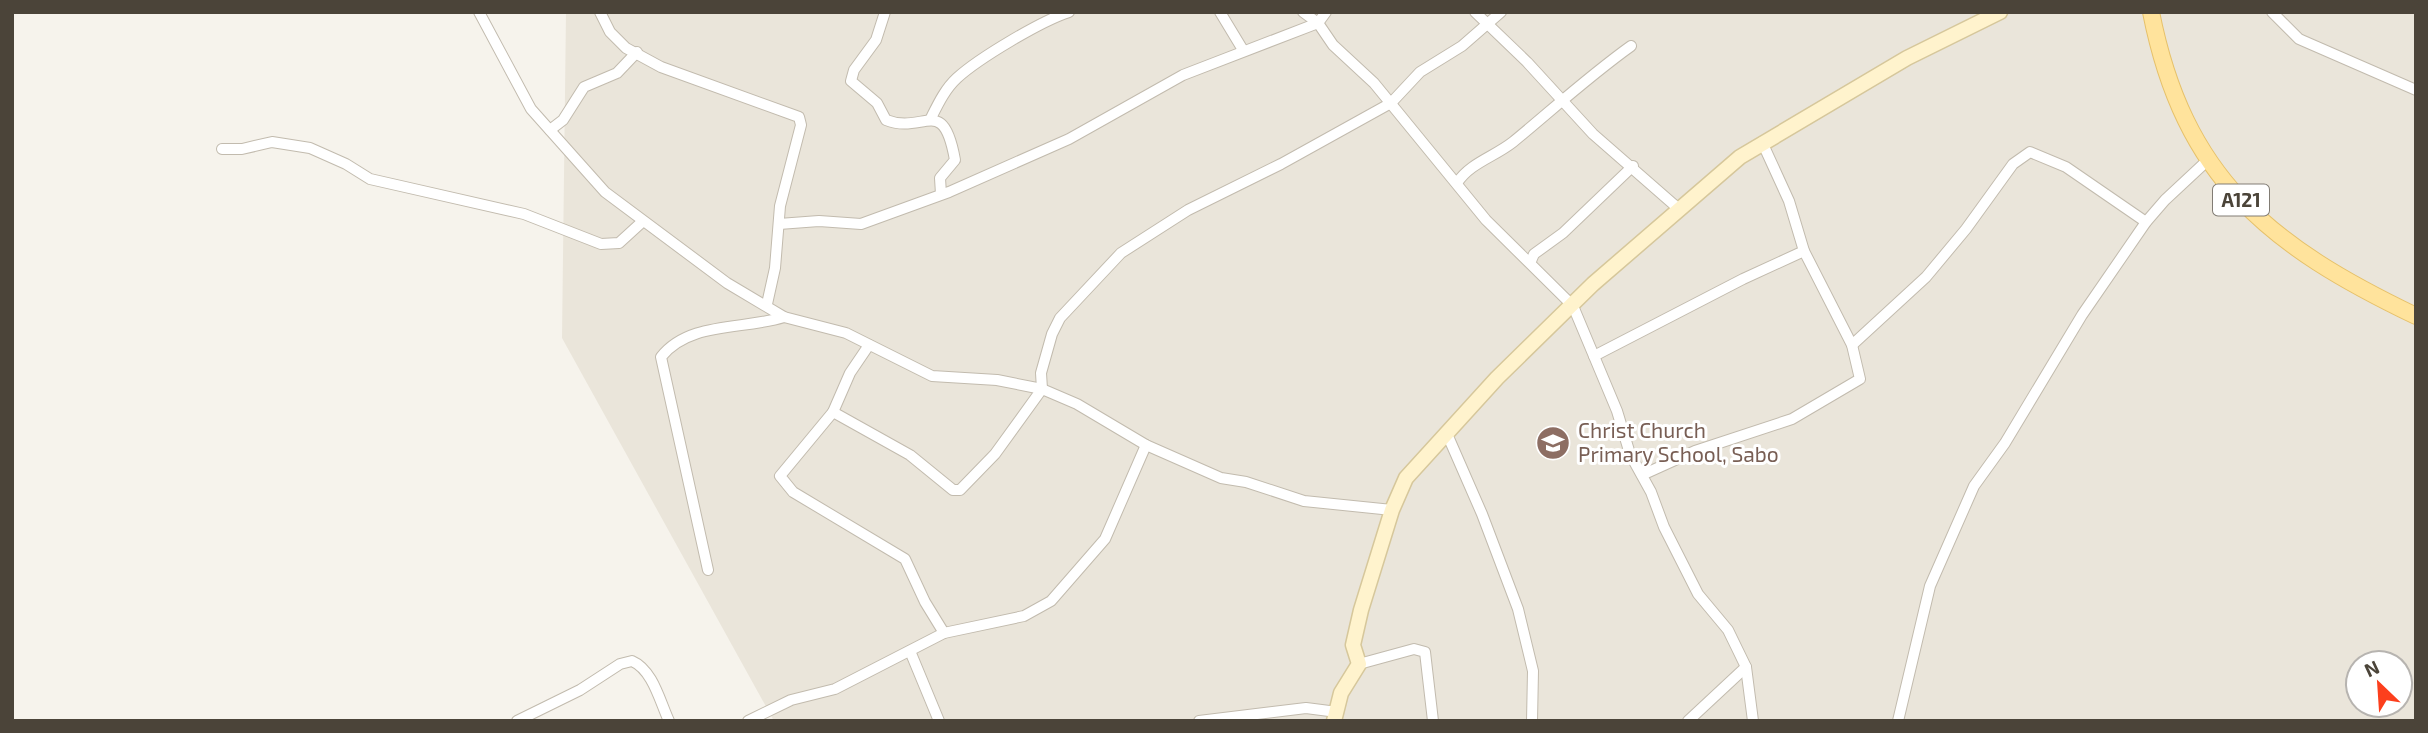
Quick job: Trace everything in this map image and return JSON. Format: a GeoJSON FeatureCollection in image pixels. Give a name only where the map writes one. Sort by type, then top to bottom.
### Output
{"type":"FeatureCollection","features":[{"type":"Feature","properties":{"kind":"main road","name":"A121"},"geometry":{"type":"LineString","coordinates":[[2151,12],[2166,68],[2181,108],[2209,159],[2239,198],[2280,238],[2342,280],[2416,316]]}},
{"type":"Feature","properties":{"kind":"street"},"geometry":{"type":"LineString","coordinates":[[479,12],[531,109],[606,192],[642,222],[686,250],[727,283],[767,304],[784,317],[824,326],[932,376],[997,380],[1042,389],[1077,404],[1146,445],[1221,478],[1246,482],[1304,501],[1392,510]]}},
{"type":"Feature","properties":{"kind":"street"},"geometry":{"type":"LineString","coordinates":[[600,12],[616,38],[626,48],[685,77],[799,117],[802,125],[780,206],[767,304]]}},
{"type":"Feature","properties":{"kind":"street"},"geometry":{"type":"LineString","coordinates":[[931,118],[956,79],[1040,24],[1069,12]]}},
{"type":"Feature","properties":{"kind":"street"},"geometry":{"type":"LineString","coordinates":[[1220,12],[1243,50]]}},
{"type":"Feature","properties":{"kind":"street"},"geometry":{"type":"LineString","coordinates":[[1303,12],[1318,23],[1333,45],[1391,103],[1502,237],[1531,261],[1573,306],[1617,411],[1630,454],[1698,594],[1728,630],[1746,667],[1753,721]]}},
{"type":"Feature","properties":{"kind":"street"},"geometry":{"type":"LineString","coordinates":[[779,225],[819,221],[861,224],[941,194],[1024,161],[1069,139],[1154,89],[1243,50],[1318,23],[1326,12]]}},
{"type":"Feature","properties":{"kind":"street"},"geometry":{"type":"LineString","coordinates":[[1475,12],[1593,134],[1680,209]]}},
{"type":"Feature","properties":{"kind":"street"},"geometry":{"type":"LineString","coordinates":[[833,412],[910,455],[957,491],[995,454],[1042,389],[1041,373],[1052,334],[1060,318],[1121,253],[1188,210],[1281,164],[1391,103],[1420,72],[1488,25],[1501,12]]}},
{"type":"Feature","properties":{"kind":"street"},"geometry":{"type":"LineString","coordinates":[[1359,664],[1353,645],[1392,510],[1406,478],[1497,378],[1594,284],[1740,157],[1907,58],[2000,12]]}},
{"type":"Feature","properties":{"kind":"street"},"geometry":{"type":"LineString","coordinates":[[2272,12],[2299,39],[2416,90]]}},
{"type":"Feature","properties":{"kind":"street"},"geometry":{"type":"LineString","coordinates":[[882,13],[876,40],[854,70],[851,81],[877,103],[886,120],[901,125],[931,118],[939,120],[955,160],[940,178],[941,194]]}},
{"type":"Feature","properties":{"kind":"street"},"geometry":{"type":"LineString","coordinates":[[1457,183],[1464,172],[1511,143],[1631,46]]}},
{"type":"Feature","properties":{"kind":"street"},"geometry":{"type":"LineString","coordinates":[[550,130],[563,120],[584,87],[617,73],[637,52]]}},
{"type":"Feature","properties":{"kind":"street"},"geometry":{"type":"LineString","coordinates":[[222,149],[242,149],[272,142],[310,148],[346,163],[370,179],[524,214],[601,244],[618,243],[642,222]]}},
{"type":"Feature","properties":{"kind":"street"},"geometry":{"type":"LineString","coordinates":[[1642,475],[1695,451],[1791,419],[1827,401],[1860,379],[1852,345],[1804,251],[1789,201],[1762,142]]}},
{"type":"Feature","properties":{"kind":"street"},"geometry":{"type":"LineString","coordinates":[[1852,345],[1926,277],[1966,229],[2013,164],[2030,152],[2066,167],[2146,222]]}},
{"type":"Feature","properties":{"kind":"street"},"geometry":{"type":"LineString","coordinates":[[1898,721],[1930,586],[1974,486],[2005,443],[2082,315],[2146,222],[2165,200],[2209,159]]}},
{"type":"Feature","properties":{"kind":"street"},"geometry":{"type":"LineString","coordinates":[[1531,261],[1534,254],[1571,226],[1633,166]]}},
{"type":"Feature","properties":{"kind":"street"},"geometry":{"type":"LineString","coordinates":[[1594,356],[1743,279],[1804,251]]}},
{"type":"Feature","properties":{"kind":"street"},"geometry":{"type":"LineString","coordinates":[[708,570],[661,357],[675,342],[692,334],[763,324],[784,317]]}},
{"type":"Feature","properties":{"kind":"street"},"geometry":{"type":"LineString","coordinates":[[869,345],[850,373],[833,412],[780,476],[781,481],[793,492],[905,559],[925,602],[944,633]]}},
{"type":"Feature","properties":{"kind":"street"},"geometry":{"type":"LineString","coordinates":[[1447,435],[1482,514],[1518,609],[1533,671],[1532,721]]}},
{"type":"Feature","properties":{"kind":"street"},"geometry":{"type":"LineString","coordinates":[[748,721],[791,700],[835,690],[944,633],[1024,616],[1051,601],[1105,539],[1146,445]]}},
{"type":"Feature","properties":{"kind":"street"},"geometry":{"type":"LineString","coordinates":[[1199,721],[1306,708],[1335,716],[1341,693],[1359,664],[1414,649],[1424,652],[1433,721]]}},
{"type":"Feature","properties":{"kind":"street"},"geometry":{"type":"LineString","coordinates":[[910,651],[939,721]]}},
{"type":"Feature","properties":{"kind":"street"},"geometry":{"type":"LineString","coordinates":[[517,721],[580,690],[620,664],[632,661],[643,667],[668,721]]}},
{"type":"Feature","properties":{"kind":"street"},"geometry":{"type":"LineString","coordinates":[[1688,721],[1746,667]]}},
{"type":"Feature","properties":{"kind":"shaded area"},"geometry":{"type":"Polygon","coordinates":[[[566,12],[2416,12],[2416,721],[774,721],[562,338],[566,12]]]}},
{"type":"Feature","properties":{"kind":"place","name":"Christ Church Primary School, Sabo"},"geometry":{"type":"Point","coordinates":[1553,443]}}]}
